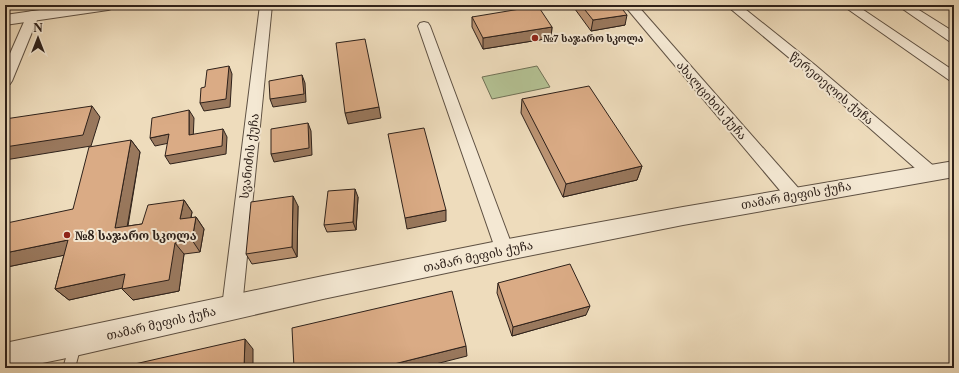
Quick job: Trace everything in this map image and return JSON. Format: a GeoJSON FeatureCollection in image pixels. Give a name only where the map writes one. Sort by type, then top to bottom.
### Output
{"type":"FeatureCollection","features":[{"type":"Feature","properties":{"kind":"street"},"geometry":{"type":"LineString","coordinates":[[5,20],[108,5]]}},
{"type":"Feature","properties":{"kind":"street","name":"სვანიძის ქუჩა"},"geometry":{"type":"LineString","coordinates":[[232,307],[266,5]]}},
{"type":"Feature","properties":{"kind":"street","name":"ახალციხის ქუჩა"},"geometry":{"type":"LineString","coordinates":[[630,5],[794,195]]}},
{"type":"Feature","properties":{"kind":"street","name":"წერეთელის ქუჩა"},"geometry":{"type":"LineString","coordinates":[[732,5],[810,68],[930,172]]}},
{"type":"Feature","properties":{"kind":"street"},"geometry":{"type":"LineString","coordinates":[[848,5],[954,77]]}},
{"type":"Feature","properties":{"kind":"street"},"geometry":{"type":"LineString","coordinates":[[903,5],[954,38]]}},
{"type":"Feature","properties":{"kind":"street"},"geometry":{"type":"LineString","coordinates":[[5,81],[33,15]]}},
{"type":"Feature","properties":{"kind":"street"},"geometry":{"type":"LineString","coordinates":[[424,26],[505,251]]}},
{"type":"Feature","properties":{"kind":"street","name":"თამარ მეფის ქუჩა"},"geometry":{"type":"LineString","coordinates":[[5,358],[76,344],[232,307],[505,251],[794,195],[954,169]]}},
{"type":"Feature","properties":{"kind":"lane"},"geometry":{"type":"LineString","coordinates":[[69,368],[76,344]]}},
{"type":"Feature","properties":{"kind":"green space"},"geometry":{"type":"Polygon","coordinates":[[[537,66],[550,87],[492,99],[482,77],[537,66]]]}},
{"type":"Feature","properties":{"kind":"building"},"geometry":{"type":"Polygon","coordinates":[[[581,5],[619,5],[627,15],[593,20],[581,5]]]}},
{"type":"Feature","properties":{"kind":"building"},"geometry":{"type":"Polygon","coordinates":[[[538,6],[552,27],[483,38],[472,17],[538,6]]]}},
{"type":"Feature","properties":{"kind":"building"},"geometry":{"type":"Polygon","coordinates":[[[365,39],[379,107],[345,113],[336,43],[365,39]]]}},
{"type":"Feature","properties":{"kind":"building"},"geometry":{"type":"Polygon","coordinates":[[[229,66],[226,99],[200,103],[201,88],[205,87],[207,70],[229,66]]]}},
{"type":"Feature","properties":{"kind":"building"},"geometry":{"type":"Polygon","coordinates":[[[302,75],[304,94],[270,99],[269,81],[302,75]]]}},
{"type":"Feature","properties":{"kind":"building"},"geometry":{"type":"Polygon","coordinates":[[[589,86],[642,166],[566,184],[522,99],[589,86]]]}},
{"type":"Feature","properties":{"kind":"building"},"geometry":{"type":"Polygon","coordinates":[[[92,106],[83,135],[5,147],[5,119],[92,106]]]}},
{"type":"Feature","properties":{"kind":"building"},"geometry":{"type":"Polygon","coordinates":[[[189,110],[189,135],[223,129],[222,146],[165,156],[169,134],[150,138],[152,118],[189,110]]]}},
{"type":"Feature","properties":{"kind":"building"},"geometry":{"type":"Polygon","coordinates":[[[308,123],[309,148],[271,154],[271,129],[308,123]]]}},
{"type":"Feature","properties":{"kind":"building"},"geometry":{"type":"Polygon","coordinates":[[[424,128],[446,210],[405,218],[388,134],[424,128]]]}},
{"type":"Feature","properties":{"kind":"building"},"geometry":{"type":"Polygon","coordinates":[[[131,140],[115,228],[142,224],[148,205],[184,200],[180,219],[196,217],[192,240],[175,243],[169,280],[122,289],[125,274],[55,289],[68,240],[5,253],[5,228],[7,223],[73,209],[89,147],[131,140]]]}},
{"type":"Feature","properties":{"kind":"building"},"geometry":{"type":"Polygon","coordinates":[[[355,189],[353,222],[324,225],[328,191],[355,189]]]}},
{"type":"Feature","properties":{"kind":"building"},"geometry":{"type":"Polygon","coordinates":[[[293,196],[292,247],[246,254],[251,202],[293,196]]]}},
{"type":"Feature","properties":{"kind":"building"},"geometry":{"type":"Polygon","coordinates":[[[570,264],[590,306],[513,327],[498,283],[570,264]]]}},
{"type":"Feature","properties":{"kind":"building"},"geometry":{"type":"Polygon","coordinates":[[[452,291],[466,346],[378,368],[294,368],[292,328],[452,291]]]}},
{"type":"Feature","properties":{"kind":"building"},"geometry":{"type":"Polygon","coordinates":[[[245,339],[244,368],[117,368],[245,339]]]}},
{"type":"Feature","properties":{"kind":"place","name":"№7 საჯარო სკოლა"},"geometry":{"type":"Point","coordinates":[535,38]}},
{"type":"Feature","properties":{"kind":"place","name":"№8 საჯარო სკოლა"},"geometry":{"type":"Point","coordinates":[67,235]}}]}
